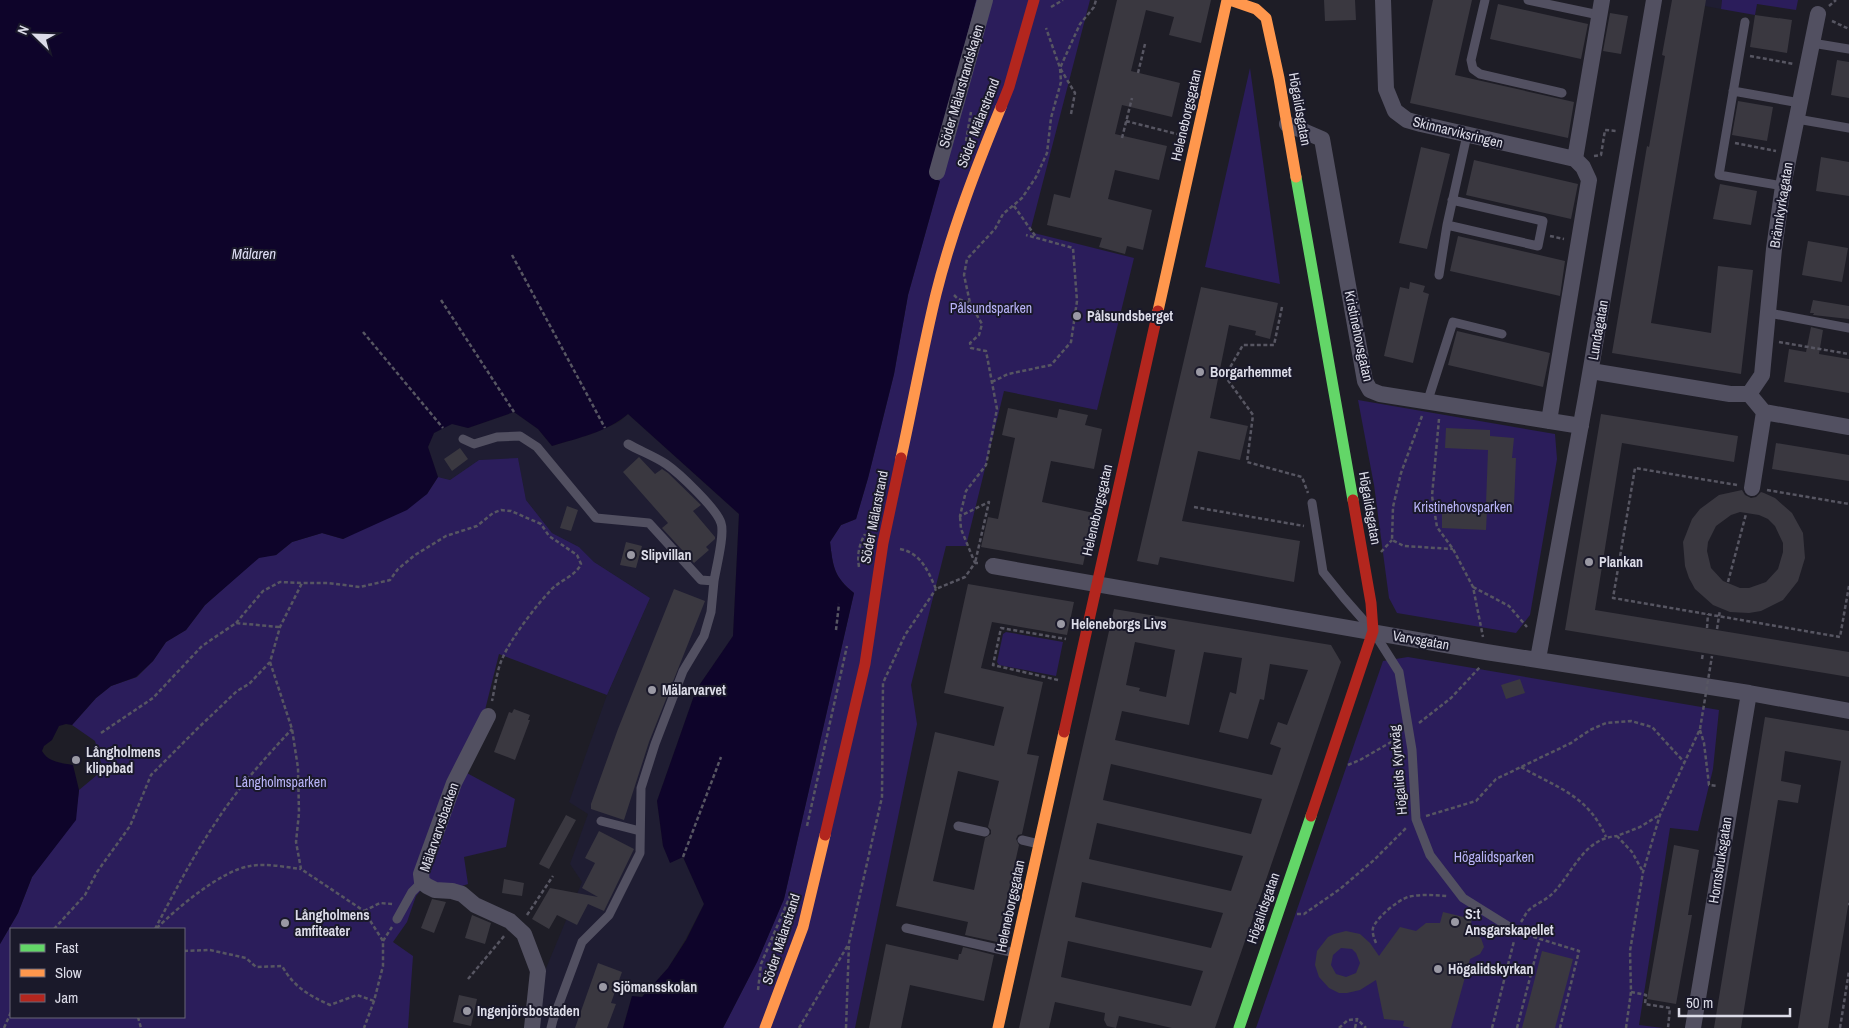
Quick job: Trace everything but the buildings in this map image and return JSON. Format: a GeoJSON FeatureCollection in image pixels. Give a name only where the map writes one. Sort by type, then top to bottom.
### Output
{"type":"FeatureCollection","features":[{"type":"Feature","properties":{"kind":"street","name":"Söder Mälarstrandskajen"},"geometry":{"type":"LineString","coordinates":[[937,172],[985,0]]}},
{"type":"Feature","properties":{"kind":"street","name":"Söder Mälarstrand"},"geometry":{"type":"LineString","coordinates":[[765,1028],[803,927],[835,796],[864,664],[883,544],[936,293],[954,233],[980,159],[1010,87],[1030,16],[1032,0]]}},
{"type":"Feature","properties":{"kind":"street","name":"Högalidsgatan"},"geometry":{"type":"LineString","coordinates":[[1229,0],[1256,9],[1266,18],[1279,78],[1371,603],[1372,631],[1239,1028]]}},
{"type":"Feature","properties":{"kind":"street","name":"Heleneborgsgatan"},"geometry":{"type":"LineString","coordinates":[[998,1028],[1096,584],[1229,0]]}},
{"type":"Feature","properties":{"kind":"street","name":"Skinnarviksringen"},"geometry":{"type":"LineString","coordinates":[[1383,0],[1386,90],[1395,111],[1407,120],[1575,159]]}},
{"type":"Feature","properties":{"kind":"street","name":"Lundagatan"},"geometry":{"type":"LineString","coordinates":[[1538,659],[1591,371],[1654,0]]}},
{"type":"Feature","properties":{"kind":"street"},"geometry":{"type":"LineString","coordinates":[[1549,421],[1589,180],[1583,167],[1575,159],[1600,8]]}},
{"type":"Feature","properties":{"kind":"street","name":"Brännkyrkagatan"},"geometry":{"type":"LineString","coordinates":[[1749,394],[1762,375],[1774,249],[1790,153],[1818,14]]}},
{"type":"Feature","properties":{"kind":"street","name":"Kristinehovsgatan"},"geometry":{"type":"LineString","coordinates":[[1287,124],[1322,139],[1365,382],[1370,390],[1380,394],[1434,404],[1581,426]]}},
{"type":"Feature","properties":{"kind":"street"},"geometry":{"type":"LineString","coordinates":[[1591,371],[1730,394],[1749,394],[1764,412],[1849,427]]}},
{"type":"Feature","properties":{"kind":"street"},"geometry":{"type":"LineString","coordinates":[[1752,488],[1764,412]]}},
{"type":"Feature","properties":{"kind":"street","name":"Varvsgatan"},"geometry":{"type":"LineString","coordinates":[[993,566],[1486,652],[1749,693],[1849,711]]}},
{"type":"Feature","properties":{"kind":"street","name":"Hornsbruksgatan"},"geometry":{"type":"LineString","coordinates":[[1693,1028],[1749,693]]}},
{"type":"Feature","properties":{"kind":"street","name":"Mälarvarvsbacken"},"geometry":{"type":"LineString","coordinates":[[488,716],[454,783],[421,874],[422,882],[435,890],[462,894],[475,905],[510,921],[516,926]]}},
{"type":"Feature","properties":{"kind":"street"},"geometry":{"type":"LineString","coordinates":[[516,926],[524,934],[538,972],[532,1028]]}},
{"type":"Feature","properties":{"kind":"lane"},"geometry":{"type":"LineString","coordinates":[[1485,0],[1471,60],[1473,69],[1480,74],[1562,93]]}},
{"type":"Feature","properties":{"kind":"lane"},"geometry":{"type":"LineString","coordinates":[[1528,0],[1600,8]]}},
{"type":"Feature","properties":{"kind":"lane"},"geometry":{"type":"LineString","coordinates":[[1745,22],[1719,174],[1784,186]]}},
{"type":"Feature","properties":{"kind":"lane"},"geometry":{"type":"LineString","coordinates":[[1812,43],[1849,49]]}},
{"type":"Feature","properties":{"kind":"lane"},"geometry":{"type":"LineString","coordinates":[[1734,91],[1849,128]]}},
{"type":"Feature","properties":{"kind":"lane"},"geometry":{"type":"LineString","coordinates":[[1439,275],[1446,225],[1467,135]]}},
{"type":"Feature","properties":{"kind":"lane"},"geometry":{"type":"LineString","coordinates":[[1446,225],[1538,246],[1543,221],[1452,200]]}},
{"type":"Feature","properties":{"kind":"lane"},"geometry":{"type":"LineString","coordinates":[[1769,313],[1849,328]]}},
{"type":"Feature","properties":{"kind":"lane"},"geometry":{"type":"LineString","coordinates":[[1434,404],[1453,322],[1502,334]]}},
{"type":"Feature","properties":{"kind":"lane"},"geometry":{"type":"LineString","coordinates":[[463,439],[474,444],[498,436],[520,436],[537,447],[596,518],[649,523],[701,580],[714,581]]}},
{"type":"Feature","properties":{"kind":"lane"},"geometry":{"type":"LineString","coordinates":[[551,1028],[582,942],[609,915],[640,853],[641,788],[655,744],[683,672],[704,636],[711,612],[722,532],[721,521],[705,501],[676,472],[664,463],[628,444]]}},
{"type":"Feature","properties":{"kind":"lane","name":"Högalids Kyrkväg"},"geometry":{"type":"LineString","coordinates":[[1312,503],[1323,572],[1372,631],[1399,672],[1412,750],[1416,819],[1430,855],[1463,898],[1516,931]]}},
{"type":"Feature","properties":{"kind":"lane"},"geometry":{"type":"LineString","coordinates":[[601,821],[640,831]]}},
{"type":"Feature","properties":{"kind":"lane"},"geometry":{"type":"LineString","coordinates":[[958,826],[985,832]]}},
{"type":"Feature","properties":{"kind":"lane"},"geometry":{"type":"LineString","coordinates":[[1022,840],[1039,844]]}},
{"type":"Feature","properties":{"kind":"lane"},"geometry":{"type":"LineString","coordinates":[[397,919],[412,892],[422,882]]}},
{"type":"Feature","properties":{"kind":"lane"},"geometry":{"type":"LineString","coordinates":[[906,928],[1015,953]]}},
{"type":"Feature","properties":{"kind":"path"},"geometry":{"type":"LineString","coordinates":[[846,1028],[849,944],[882,797],[883,683],[905,635],[936,589],[965,577],[975,563],[961,529],[960,516],[966,491],[986,465],[998,410],[986,351],[977,351],[971,348],[970,343],[979,335],[982,324],[970,303],[964,275],[967,259],[995,230],[1003,214],[1022,198],[1036,177],[1046,153],[1051,118],[1061,82],[1060,68],[1080,24],[1094,7],[1096,0]]}},
{"type":"Feature","properties":{"kind":"path"},"geometry":{"type":"LineString","coordinates":[[1044,22],[1060,68],[1075,93],[1071,114]]}},
{"type":"Feature","properties":{"kind":"path"},"geometry":{"type":"LineString","coordinates":[[1138,73],[1145,44]]}},
{"type":"Feature","properties":{"kind":"path"},"geometry":{"type":"LineString","coordinates":[[1752,56],[1808,66]]}},
{"type":"Feature","properties":{"kind":"path"},"geometry":{"type":"LineString","coordinates":[[1122,138],[1132,98]]}},
{"type":"Feature","properties":{"kind":"path"},"geometry":{"type":"LineString","coordinates":[[1126,122],[1196,139]]}},
{"type":"Feature","properties":{"kind":"path"},"geometry":{"type":"LineString","coordinates":[[1601,155],[1605,130],[1617,132]]}},
{"type":"Feature","properties":{"kind":"path"},"geometry":{"type":"LineString","coordinates":[[1734,143],[1790,153]]}},
{"type":"Feature","properties":{"kind":"path"},"geometry":{"type":"LineString","coordinates":[[1014,206],[1036,237]]}},
{"type":"Feature","properties":{"kind":"path"},"geometry":{"type":"LineString","coordinates":[[992,382],[1008,374],[1051,365],[1071,342],[1077,301],[1073,248],[1026,235]]}},
{"type":"Feature","properties":{"kind":"path"},"geometry":{"type":"LineString","coordinates":[[1546,235],[1569,240]]}},
{"type":"Feature","properties":{"kind":"path"},"geometry":{"type":"LineString","coordinates":[[512,255],[605,428]]}},
{"type":"Feature","properties":{"kind":"path"},"geometry":{"type":"LineString","coordinates":[[953,294],[958,299],[970,303]]}},
{"type":"Feature","properties":{"kind":"path"},"geometry":{"type":"LineString","coordinates":[[442,300],[514,412]]}},
{"type":"Feature","properties":{"kind":"path"},"geometry":{"type":"LineString","coordinates":[[1282,308],[1274,345],[1243,346],[1225,376],[1253,415],[1247,462],[1302,477],[1312,503]]}},
{"type":"Feature","properties":{"kind":"path"},"geometry":{"type":"LineString","coordinates":[[363,332],[443,428]]}},
{"type":"Feature","properties":{"kind":"path"},"geometry":{"type":"LineString","coordinates":[[1766,340],[1849,354]]}},
{"type":"Feature","properties":{"kind":"path"},"geometry":{"type":"LineString","coordinates":[[1378,555],[1392,540],[1393,507],[1401,473],[1434,404]]}},
{"type":"Feature","properties":{"kind":"path"},"geometry":{"type":"LineString","coordinates":[[1434,404],[1432,496],[1437,527],[1453,549],[1473,587],[1486,652]]}},
{"type":"Feature","properties":{"kind":"path"},"geometry":{"type":"LineString","coordinates":[[1849,504],[1635,468],[1613,598],[1840,637],[1849,586]]}},
{"type":"Feature","properties":{"kind":"path"},"geometry":{"type":"LineString","coordinates":[[960,516],[989,502],[979,546]]}},
{"type":"Feature","properties":{"kind":"path"},"geometry":{"type":"LineString","coordinates":[[1194,508],[1316,528]]}},
{"type":"Feature","properties":{"kind":"path"},"geometry":{"type":"LineString","coordinates":[[101,733],[153,698],[202,646],[236,624],[263,591],[280,582],[328,583],[360,587],[390,580],[398,569],[415,555],[446,536],[477,526],[493,513],[501,510],[511,511],[541,524],[549,536],[576,555],[581,564],[578,570],[551,590],[502,657],[488,716]]}},
{"type":"Feature","properties":{"kind":"path"},"geometry":{"type":"LineString","coordinates":[[1728,582],[1746,514]]}},
{"type":"Feature","properties":{"kind":"path"},"geometry":{"type":"LineString","coordinates":[[1392,540],[1404,546],[1453,549]]}},
{"type":"Feature","properties":{"kind":"path"},"geometry":{"type":"LineString","coordinates":[[894,548],[910,551],[926,566],[936,589]]}},
{"type":"Feature","properties":{"kind":"path"},"geometry":{"type":"LineString","coordinates":[[55,928],[85,895],[97,872],[130,826],[151,775],[204,722],[238,691],[249,684],[270,662],[280,627],[302,583]]}},
{"type":"Feature","properties":{"kind":"path"},"geometry":{"type":"LineString","coordinates":[[1473,587],[1508,606],[1527,627]]}},
{"type":"Feature","properties":{"kind":"path"},"geometry":{"type":"LineString","coordinates":[[836,630],[839,604]]}},
{"type":"Feature","properties":{"kind":"path"},"geometry":{"type":"LineString","coordinates":[[1717,629],[1720,610]]}},
{"type":"Feature","properties":{"kind":"path"},"geometry":{"type":"LineString","coordinates":[[1706,628],[1708,614]]}},
{"type":"Feature","properties":{"kind":"path"},"geometry":{"type":"LineString","coordinates":[[236,624],[280,627]]}},
{"type":"Feature","properties":{"kind":"path"},"geometry":{"type":"LineString","coordinates":[[1074,683],[993,665],[1001,628],[1083,642]]}},
{"type":"Feature","properties":{"kind":"path"},"geometry":{"type":"LineString","coordinates":[[806,829],[849,640]]}},
{"type":"Feature","properties":{"kind":"path"},"geometry":{"type":"LineString","coordinates":[[1702,659],[1703,653]]}},
{"type":"Feature","properties":{"kind":"path"},"geometry":{"type":"LineString","coordinates":[[1626,1028],[1632,992],[1630,951],[1643,872],[1660,815],[1700,729],[1712,656]]}},
{"type":"Feature","properties":{"kind":"path"},"geometry":{"type":"LineString","coordinates":[[270,662],[292,729],[298,768],[299,813],[296,842],[300,869]]}},
{"type":"Feature","properties":{"kind":"path"},"geometry":{"type":"LineString","coordinates":[[1277,914],[1304,914],[1340,889],[1374,860],[1416,819],[1476,801],[1496,779],[1571,743],[1590,730],[1606,723],[1631,721],[1652,727],[1685,763]]}},
{"type":"Feature","properties":{"kind":"path"},"geometry":{"type":"LineString","coordinates":[[156,928],[181,878],[216,820],[262,762],[292,729]]}},
{"type":"Feature","properties":{"kind":"path"},"geometry":{"type":"LineString","coordinates":[[1700,729],[1704,743],[1709,785]]}},
{"type":"Feature","properties":{"kind":"path"},"geometry":{"type":"LineString","coordinates":[[683,857],[721,757]]}},
{"type":"Feature","properties":{"kind":"path"},"geometry":{"type":"LineString","coordinates":[[1521,767],[1548,783],[1574,795],[1591,811],[1602,826],[1606,836]]}},
{"type":"Feature","properties":{"kind":"path"},"geometry":{"type":"LineString","coordinates":[[1492,1028],[1516,931],[1529,910],[1544,902],[1556,890],[1584,852],[1606,836],[1617,836],[1640,827],[1660,815]]}},
{"type":"Feature","properties":{"kind":"path"},"geometry":{"type":"LineString","coordinates":[[1617,836],[1632,852],[1643,872]]}},
{"type":"Feature","properties":{"kind":"path"},"geometry":{"type":"LineString","coordinates":[[156,928],[173,911],[221,877],[250,866],[300,869],[364,912],[383,941],[384,966],[364,1028]]}},
{"type":"Feature","properties":{"kind":"path"},"geometry":{"type":"LineString","coordinates":[[468,979],[516,926],[553,876]]}},
{"type":"Feature","properties":{"kind":"path","name":"Söder Mälarstrand"},"geometry":{"type":"LineString","coordinates":[[758,990],[761,964],[794,886]]}},
{"type":"Feature","properties":{"kind":"path"},"geometry":{"type":"LineString","coordinates":[[1376,943],[1373,930],[1376,922],[1388,910],[1406,898],[1427,895],[1463,898]]}},
{"type":"Feature","properties":{"kind":"path"},"geometry":{"type":"LineString","coordinates":[[364,912],[380,903],[405,904]]}},
{"type":"Feature","properties":{"kind":"path"},"geometry":{"type":"LineString","coordinates":[[383,941],[397,919]]}},
{"type":"Feature","properties":{"kind":"path"},"geometry":{"type":"LineString","coordinates":[[1516,931],[1579,951],[1560,1028]]}},
{"type":"Feature","properties":{"kind":"path"},"geometry":{"type":"LineString","coordinates":[[1517,1028],[1540,939]]}},
{"type":"Feature","properties":{"kind":"path"},"geometry":{"type":"LineString","coordinates":[[799,1028],[849,944]]}},
{"type":"Feature","properties":{"kind":"path"},"geometry":{"type":"LineString","coordinates":[[185,951],[210,950],[246,958],[256,967],[282,966],[290,980],[309,996],[330,1005],[357,995],[374,1001]]}},
{"type":"Feature","properties":{"kind":"path"},"geometry":{"type":"LineString","coordinates":[[1840,1028],[1849,971]]}},
{"type":"Feature","properties":{"kind":"path"},"geometry":{"type":"LineString","coordinates":[[1632,992],[1646,995],[1646,1004],[1670,1008],[1668,1028]]}},
{"type":"Feature","properties":{"kind":"path"},"geometry":{"type":"LineString","coordinates":[[4,1028],[10,1014]]}},
{"type":"Feature","properties":{"kind":"path"},"geometry":{"type":"LineString","coordinates":[[1339,1028],[1348,1020],[1357,1019]]}},
{"type":"Feature","properties":{"kind":"path"},"geometry":{"type":"LineString","coordinates":[[1355,1028],[1357,1019]]}},
{"type":"Feature","properties":{"kind":"path"},"geometry":{"type":"LineString","coordinates":[[1357,1019],[1366,1028]]}},
{"type":"Feature","properties":{"kind":"shaded area"},"geometry":{"type":"Polygon","coordinates":[[[1700,0],[1722,0],[1721,9],[1705,6],[1700,0]]]}},
{"type":"Feature","properties":{"kind":"shaded area"},"geometry":{"type":"Polygon","coordinates":[[[514,412],[538,429],[552,446],[592,434],[619,422],[628,414],[739,514],[733,636],[696,690],[657,801],[663,846],[670,862],[683,857],[704,904],[668,968],[642,997],[632,996],[623,1028],[538,1028],[544,973],[582,882],[570,864],[588,814],[569,802],[607,695],[650,598],[594,562],[579,547],[552,533],[526,500],[518,459],[479,460],[450,480],[438,477],[428,447],[434,433],[452,423],[468,428],[514,412]]]}},
{"type":"Feature","properties":{"kind":"green space","name":"Pålsundsparken"},"geometry":{"type":"Polygon","coordinates":[[[976,0],[1090,0],[1030,232],[1134,258],[1097,410],[1004,391],[966,546],[946,546],[911,685],[917,724],[855,1028],[723,1028],[757,962],[784,899],[854,593],[838,576],[832,558],[830,542],[841,525],[856,519],[868,478],[894,374],[908,295],[940,181],[931,178],[976,0]]]}},
{"type":"Feature","properties":{"kind":"green space"},"geometry":{"type":"Polygon","coordinates":[[[1722,0],[1798,0],[1796,10],[1757,4],[1755,15],[1721,9],[1722,0]]]}},
{"type":"Feature","properties":{"kind":"green space"},"geometry":{"type":"Polygon","coordinates":[[[1250,68],[1280,284],[1205,267],[1250,68]]]}},
{"type":"Feature","properties":{"kind":"green space","name":"Kristinehovsparken"},"geometry":{"type":"Polygon","coordinates":[[[1358,400],[1555,434],[1557,459],[1530,615],[1516,633],[1397,613],[1389,598],[1374,485],[1358,400]]]}},
{"type":"Feature","properties":{"kind":"green space","name":"Långholmsparken"},"geometry":{"type":"Polygon","coordinates":[[[518,458],[526,500],[552,533],[579,547],[594,562],[650,598],[607,695],[499,654],[484,714],[465,772],[515,799],[506,847],[464,857],[468,884],[456,888],[428,882],[416,896],[407,922],[393,942],[413,956],[408,1028],[0,1028],[0,944],[18,913],[32,877],[75,820],[79,790],[103,770],[95,741],[72,725],[96,698],[111,686],[137,677],[153,661],[166,642],[186,630],[205,605],[259,557],[276,555],[292,542],[322,533],[343,539],[427,494],[438,477],[450,480],[479,460],[518,458]]]}},
{"type":"Feature","properties":{"kind":"green space"},"geometry":{"type":"Polygon","coordinates":[[[1006,632],[1063,642],[1056,676],[999,665],[997,662],[1003,634],[1006,632]]]}},
{"type":"Feature","properties":{"kind":"green space","name":"Högalidsparken"},"geometry":{"type":"Polygon","coordinates":[[[1408,657],[1719,710],[1713,769],[1698,831],[1670,828],[1639,1025],[1663,1028],[1256,1028],[1383,661],[1408,657]]]}},
{"type":"Feature","properties":{"kind":"water","name":"Mälaren"},"geometry":{"type":"Polygon","coordinates":[[[0,0],[976,0],[931,178],[940,181],[908,295],[894,374],[868,478],[856,519],[841,525],[830,542],[832,558],[838,576],[854,593],[784,899],[757,962],[723,1028],[623,1028],[632,996],[642,997],[668,968],[686,940],[704,904],[683,857],[670,863],[663,846],[657,801],[696,690],[733,636],[739,514],[628,414],[602,430],[552,446],[538,429],[514,412],[468,428],[452,424],[434,433],[428,447],[438,477],[427,494],[407,510],[343,539],[322,533],[292,542],[276,555],[259,558],[205,605],[186,630],[166,642],[153,661],[136,677],[111,686],[96,698],[72,725],[59,726],[52,740],[44,746],[42,751],[51,760],[73,765],[79,790],[76,820],[32,877],[18,913],[0,944],[0,0]]]}},
{"type":"Feature","properties":{"kind":"traffic: fast"},"geometry":{"type":"LineString","coordinates":[[1296,177],[1353,500]]}},
{"type":"Feature","properties":{"kind":"traffic: fast"},"geometry":{"type":"LineString","coordinates":[[1239,1028],[1311,816]]}},
{"type":"Feature","properties":{"kind":"traffic: slow"},"geometry":{"type":"LineString","coordinates":[[1158,311],[1227,0]]}},
{"type":"Feature","properties":{"kind":"traffic: slow"},"geometry":{"type":"LineString","coordinates":[[1230,0],[1256,9],[1266,18],[1279,78],[1296,177]]}},
{"type":"Feature","properties":{"kind":"traffic: slow"},"geometry":{"type":"LineString","coordinates":[[901,458],[942,270],[965,199],[1001,107]]}},
{"type":"Feature","properties":{"kind":"traffic: slow"},"geometry":{"type":"LineString","coordinates":[[998,1028],[1064,732]]}},
{"type":"Feature","properties":{"kind":"traffic: slow"},"geometry":{"type":"LineString","coordinates":[[765,1028],[803,927],[825,835]]}},
{"type":"Feature","properties":{"kind":"traffic: jam"},"geometry":{"type":"LineString","coordinates":[[1001,107],[1009,87],[1034,0]]}},
{"type":"Feature","properties":{"kind":"traffic: jam"},"geometry":{"type":"LineString","coordinates":[[1064,732],[1158,311]]}},
{"type":"Feature","properties":{"kind":"traffic: jam"},"geometry":{"type":"LineString","coordinates":[[825,835],[865,664],[883,543],[901,458]]}},
{"type":"Feature","properties":{"kind":"traffic: jam"},"geometry":{"type":"LineString","coordinates":[[1311,816],[1373,631],[1371,603],[1353,500]]}},
{"type":"Feature","properties":{"kind":"place","name":"Pålsundsberget"},"geometry":{"type":"Point","coordinates":[1077,316]}},
{"type":"Feature","properties":{"kind":"place","name":"Borgarhemmet"},"geometry":{"type":"Point","coordinates":[1200,372]}},
{"type":"Feature","properties":{"kind":"place","name":"Slipvillan"},"geometry":{"type":"Point","coordinates":[631,555]}},
{"type":"Feature","properties":{"kind":"place","name":"Plankan"},"geometry":{"type":"Point","coordinates":[1589,562]}},
{"type":"Feature","properties":{"kind":"place","name":"Heleneborgs Livs"},"geometry":{"type":"Point","coordinates":[1061,624]}},
{"type":"Feature","properties":{"kind":"place","name":"Mälarvarvet"},"geometry":{"type":"Point","coordinates":[652,690]}},
{"type":"Feature","properties":{"kind":"place","name":"Långholmens klippbad"},"geometry":{"type":"Point","coordinates":[76,760]}},
{"type":"Feature","properties":{"kind":"place","name":"S:t Ansgarskapellet"},"geometry":{"type":"Point","coordinates":[1455,922]}},
{"type":"Feature","properties":{"kind":"place","name":"Långholmens amfiteater"},"geometry":{"type":"Point","coordinates":[285,923]}},
{"type":"Feature","properties":{"kind":"place","name":"Högalidskyrkan"},"geometry":{"type":"Point","coordinates":[1438,969]}},
{"type":"Feature","properties":{"kind":"place","name":"Sjömansskolan"},"geometry":{"type":"Point","coordinates":[603,987]}},
{"type":"Feature","properties":{"kind":"place","name":"Ingenjörsbostaden"},"geometry":{"type":"Point","coordinates":[467,1011]}}]}
